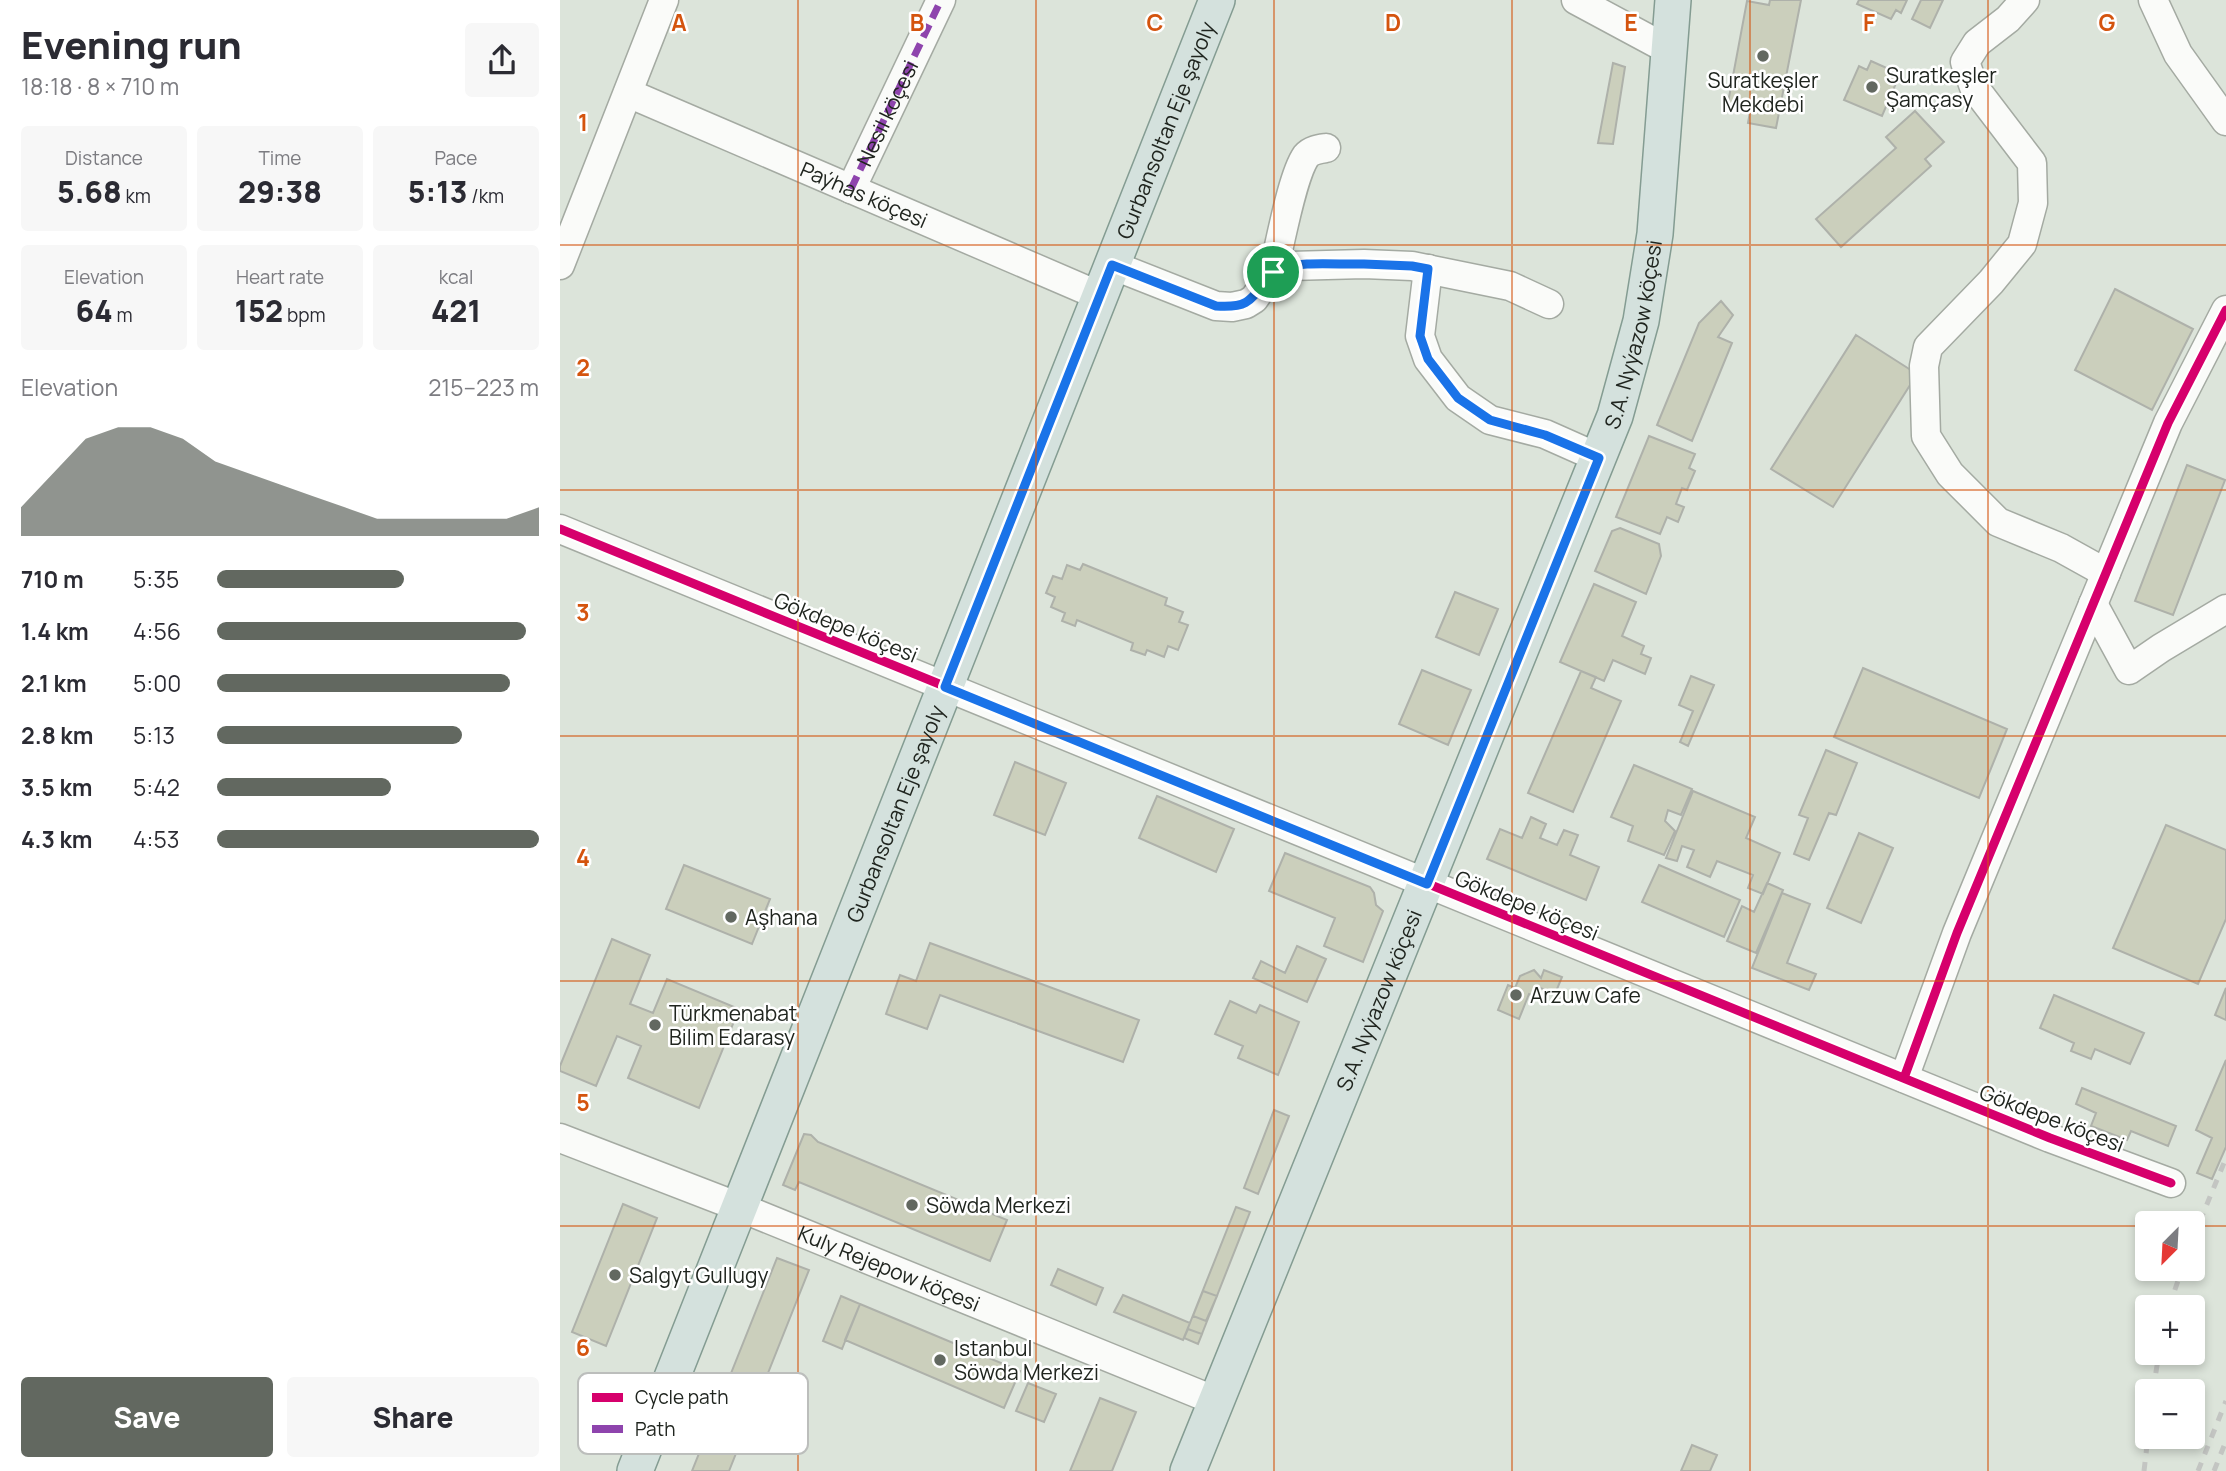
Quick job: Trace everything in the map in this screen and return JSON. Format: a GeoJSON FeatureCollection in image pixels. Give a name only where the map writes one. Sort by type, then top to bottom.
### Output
{"type":"FeatureCollection","features":[{"type":"Feature","properties":{"kind":"main road","name":"Gurbansoltan Eje şayoly"},"geometry":{"type":"LineString","coordinates":[[674,1373],[1217,0]]}},
{"type":"Feature","properties":{"kind":"main road","name":"S.A. Nyýazow köçesi"},"geometry":{"type":"LineString","coordinates":[[1188,1471],[1619,405],[1641,321],[1655,234],[1673,0]]}},
{"type":"Feature","properties":{"kind":"main road","name":"Gurbansoltan Eje şayoly"},"geometry":{"type":"LineString","coordinates":[[635,1471],[642,1454]]}},
{"type":"Feature","properties":{"kind":"street"},"geometry":{"type":"LineString","coordinates":[[560,265],[664,0]]}},
{"type":"Feature","properties":{"kind":"street","name":"Nesil köçesi"},"geometry":{"type":"LineString","coordinates":[[851,189],[941,0]]}},
{"type":"Feature","properties":{"kind":"street"},"geometry":{"type":"LineString","coordinates":[[1576,0],[1668,50]]}},
{"type":"Feature","properties":{"kind":"street"},"geometry":{"type":"LineString","coordinates":[[2025,0],[2008,19],[1977,43],[1965,62],[1974,86],[2032,163],[2034,202],[2022,244],[1991,282],[1928,347],[1924,366],[1926,436],[1950,474],[1998,522],[2061,548],[2106,573]]}},
{"type":"Feature","properties":{"kind":"street"},"geometry":{"type":"LineString","coordinates":[[2153,0],[2178,54],[2226,121]]}},
{"type":"Feature","properties":{"kind":"street","name":"Paýhas köçesi"},"geometry":{"type":"LineString","coordinates":[[628,93],[851,189],[1106,281],[1216,306],[1233,307],[1254,299],[1273,272]]}},
{"type":"Feature","properties":{"kind":"street"},"geometry":{"type":"LineString","coordinates":[[1273,272],[1298,176],[1307,156],[1314,150],[1326,148]]}},
{"type":"Feature","properties":{"kind":"street"},"geometry":{"type":"LineString","coordinates":[[1273,272],[1290,266],[1412,266],[1510,286],[1549,304]]}},
{"type":"Feature","properties":{"kind":"street"},"geometry":{"type":"LineString","coordinates":[[1428,269],[1420,336],[1428,359],[1458,398],[1490,420],[1545,435],[1599,458]]}},
{"type":"Feature","properties":{"kind":"street"},"geometry":{"type":"LineString","coordinates":[[1904,1078],[1957,933],[2168,423],[2226,310]]}},
{"type":"Feature","properties":{"kind":"street","name":"Gökdepe köçesi"},"geometry":{"type":"LineString","coordinates":[[560,529],[2050,1138],[2171,1183]]}},
{"type":"Feature","properties":{"kind":"street"},"geometry":{"type":"LineString","coordinates":[[2093,604],[2129,670],[2226,609]]}},
{"type":"Feature","properties":{"kind":"street","name":"Kuly Rejepow köçesi"},"geometry":{"type":"LineString","coordinates":[[560,1138],[740,1207],[1216,1401]]}},
{"type":"Feature","properties":{"kind":"building","name":"Suratkeşler Mekdebi"},"geometry":{"type":"Polygon","coordinates":[[[1770,0],[1801,0],[1776,128],[1748,123],[1750,112],[1727,108],[1747,1],[1769,5],[1770,0]]]}},
{"type":"Feature","properties":{"kind":"building"},"geometry":{"type":"Polygon","coordinates":[[[1859,0],[1907,0],[1901,13],[1896,10],[1891,19],[1857,4],[1859,0]]]}},
{"type":"Feature","properties":{"kind":"building"},"geometry":{"type":"Polygon","coordinates":[[[1921,0],[1943,0],[1930,28],[1912,19],[1921,0]]]}},
{"type":"Feature","properties":{"kind":"building","name":"Suratkeşler Şamçasy"},"geometry":{"type":"Polygon","coordinates":[[[1871,61],[1900,74],[1882,116],[1844,100],[1859,66],[1867,70],[1871,61]]]}},
{"type":"Feature","properties":{"kind":"building"},"geometry":{"type":"Polygon","coordinates":[[[1613,63],[1625,67],[1613,144],[1598,143],[1613,63]]]}},
{"type":"Feature","properties":{"kind":"building"},"geometry":{"type":"Polygon","coordinates":[[[1915,111],[1944,142],[1925,159],[1931,166],[1841,247],[1816,219],[1896,148],[1886,137],[1915,111]]]}},
{"type":"Feature","properties":{"kind":"building"},"geometry":{"type":"Polygon","coordinates":[[[2115,289],[2193,329],[2152,410],[2075,370],[2115,289]]]}},
{"type":"Feature","properties":{"kind":"building"},"geometry":{"type":"Polygon","coordinates":[[[1721,301],[1733,315],[1718,337],[1732,343],[1692,441],[1657,425],[1699,323],[1721,301]]]}},
{"type":"Feature","properties":{"kind":"building"},"geometry":{"type":"Polygon","coordinates":[[[1856,335],[1917,374],[1833,507],[1771,469],[1856,335]]]}},
{"type":"Feature","properties":{"kind":"building"},"geometry":{"type":"Polygon","coordinates":[[[1649,436],[1695,454],[1689,468],[1695,471],[1687,490],[1682,488],[1676,504],[1684,507],[1678,522],[1667,517],[1660,534],[1616,517],[1649,436]]]}},
{"type":"Feature","properties":{"kind":"building"},"geometry":{"type":"Polygon","coordinates":[[[2187,465],[2225,480],[2173,615],[2135,601],[2187,465]]]}},
{"type":"Feature","properties":{"kind":"building"},"geometry":{"type":"Polygon","coordinates":[[[1620,528],[1659,544],[1661,556],[1646,594],[1595,571],[1612,531],[1620,528]]]}},
{"type":"Feature","properties":{"kind":"building"},"geometry":{"type":"Polygon","coordinates":[[[1083,564],[1167,598],[1165,605],[1183,612],[1179,622],[1188,625],[1178,650],[1168,646],[1164,657],[1147,650],[1145,655],[1131,650],[1133,643],[1077,620],[1075,626],[1062,621],[1065,613],[1051,607],[1055,597],[1046,593],[1053,576],[1062,579],[1067,565],[1080,570],[1083,564]]]}},
{"type":"Feature","properties":{"kind":"building"},"geometry":{"type":"Polygon","coordinates":[[[1594,584],[1636,602],[1622,636],[1644,646],[1641,654],[1651,658],[1645,674],[1613,660],[1604,681],[1560,662],[1594,584]]]}},
{"type":"Feature","properties":{"kind":"building"},"geometry":{"type":"Polygon","coordinates":[[[1455,592],[1498,609],[1479,655],[1436,637],[1455,592]]]}},
{"type":"Feature","properties":{"kind":"building"},"geometry":{"type":"Polygon","coordinates":[[[1863,668],[2007,729],[1979,798],[1834,737],[1863,668]]]}},
{"type":"Feature","properties":{"kind":"building"},"geometry":{"type":"Polygon","coordinates":[[[1422,670],[1471,690],[1448,745],[1399,724],[1422,670]]]}},
{"type":"Feature","properties":{"kind":"building"},"geometry":{"type":"Polygon","coordinates":[[[1581,671],[1596,677],[1591,688],[1621,701],[1573,812],[1528,793],[1581,671]]]}},
{"type":"Feature","properties":{"kind":"building"},"geometry":{"type":"Polygon","coordinates":[[[1691,676],[1714,685],[1688,746],[1680,742],[1693,711],[1679,705],[1691,676]]]}},
{"type":"Feature","properties":{"kind":"building"},"geometry":{"type":"Polygon","coordinates":[[[1826,750],[1857,763],[1836,815],[1829,813],[1809,860],[1794,854],[1808,818],[1799,815],[1826,750]]]}},
{"type":"Feature","properties":{"kind":"building"},"geometry":{"type":"Polygon","coordinates":[[[1015,762],[1066,783],[1045,835],[994,815],[1015,762]]]}},
{"type":"Feature","properties":{"kind":"building"},"geometry":{"type":"Polygon","coordinates":[[[1634,765],[1692,789],[1681,815],[1668,810],[1665,821],[1675,831],[1664,855],[1628,841],[1633,826],[1611,817],[1634,765]]]}},
{"type":"Feature","properties":{"kind":"building"},"geometry":{"type":"Polygon","coordinates":[[[1693,791],[1755,817],[1746,838],[1780,853],[1763,894],[1748,888],[1753,875],[1717,861],[1710,877],[1687,867],[1694,850],[1682,846],[1677,861],[1666,858],[1693,791]]]}},
{"type":"Feature","properties":{"kind":"building"},"geometry":{"type":"Polygon","coordinates":[[[1157,796],[1234,829],[1216,872],[1139,838],[1157,796]]]}},
{"type":"Feature","properties":{"kind":"building"},"geometry":{"type":"Polygon","coordinates":[[[1531,817],[1546,824],[1540,838],[1557,845],[1564,830],[1578,835],[1570,855],[1599,867],[1586,900],[1487,859],[1500,829],[1522,838],[1531,817]]]}},
{"type":"Feature","properties":{"kind":"building"},"geometry":{"type":"Polygon","coordinates":[[[2166,825],[2226,850],[2226,919],[2198,984],[2113,948],[2166,825]]]}},
{"type":"Feature","properties":{"kind":"building"},"geometry":{"type":"Polygon","coordinates":[[[1859,833],[1893,848],[1861,923],[1827,908],[1859,833]]]}},
{"type":"Feature","properties":{"kind":"building"},"geometry":{"type":"Polygon","coordinates":[[[1285,853],[1370,887],[1376,905],[1383,911],[1363,962],[1324,946],[1335,918],[1269,891],[1285,853]]]}},
{"type":"Feature","properties":{"kind":"building"},"geometry":{"type":"Polygon","coordinates":[[[684,865],[770,899],[752,944],[666,909],[684,865]]]}},
{"type":"Feature","properties":{"kind":"building"},"geometry":{"type":"Polygon","coordinates":[[[1659,865],[1740,900],[1724,937],[1642,902],[1659,865]]]}},
{"type":"Feature","properties":{"kind":"building"},"geometry":{"type":"Polygon","coordinates":[[[1767,883],[1783,890],[1756,953],[1727,941],[1742,906],[1754,912],[1767,883]]]}},
{"type":"Feature","properties":{"kind":"building"},"geometry":{"type":"Polygon","coordinates":[[[1782,893],[1810,904],[1787,963],[1816,974],[1809,990],[1752,968],[1782,893]]]}},
{"type":"Feature","properties":{"kind":"building","name":"Türkmenabat Bilim Edarasy"},"geometry":{"type":"Polygon","coordinates":[[[612,939],[650,955],[630,1004],[653,1013],[667,979],[739,1009],[699,1108],[628,1078],[641,1046],[617,1036],[596,1086],[560,1071],[612,939]]]}},
{"type":"Feature","properties":{"kind":"building"},"geometry":{"type":"Polygon","coordinates":[[[930,943],[1139,1020],[1123,1062],[940,995],[927,1029],[886,1014],[900,975],[916,981],[930,943]]]}},
{"type":"Feature","properties":{"kind":"building"},"geometry":{"type":"Polygon","coordinates":[[[1297,946],[1326,959],[1307,1002],[1253,978],[1261,961],[1285,973],[1297,946]]]}},
{"type":"Feature","properties":{"kind":"building","name":"Arzuw Cafe"},"geometry":{"type":"Polygon","coordinates":[[[1534,970],[1541,978],[1544,970],[1562,977],[1555,994],[1538,987],[1534,996],[1529,994],[1519,1019],[1498,1010],[1508,985],[1515,988],[1520,976],[1534,970]]]}},
{"type":"Feature","properties":{"kind":"building"},"geometry":{"type":"Polygon","coordinates":[[[2226,988],[2226,1020],[2215,1015],[2226,988]]]}},
{"type":"Feature","properties":{"kind":"building"},"geometry":{"type":"Polygon","coordinates":[[[2054,995],[2144,1033],[2130,1064],[2095,1049],[2091,1059],[2071,1051],[2074,1043],[2040,1028],[2054,995]]]}},
{"type":"Feature","properties":{"kind":"building"},"geometry":{"type":"Polygon","coordinates":[[[1230,1001],[1256,1013],[1260,1005],[1299,1022],[1278,1075],[1238,1058],[1243,1046],[1215,1034],[1230,1001]]]}},
{"type":"Feature","properties":{"kind":"building"},"geometry":{"type":"Polygon","coordinates":[[[2226,1060],[2226,1147],[2212,1179],[2197,1173],[2212,1138],[2196,1130],[2226,1060]]]}},
{"type":"Feature","properties":{"kind":"building"},"geometry":{"type":"Polygon","coordinates":[[[2082,1088],[2176,1126],[2168,1146],[2131,1131],[2127,1140],[2091,1126],[2096,1113],[2076,1104],[2082,1088]]]}},
{"type":"Feature","properties":{"kind":"building"},"geometry":{"type":"Polygon","coordinates":[[[1274,1110],[1289,1116],[1258,1194],[1244,1188],[1274,1110]]]}},
{"type":"Feature","properties":{"kind":"building","name":"Söwda Merkezi"},"geometry":{"type":"Polygon","coordinates":[[[804,1134],[1007,1220],[990,1261],[799,1182],[795,1190],[783,1185],[804,1134]]]}},
{"type":"Feature","properties":{"kind":"building","name":"Salgyt Gullugy"},"geometry":{"type":"Polygon","coordinates":[[[623,1204],[657,1218],[606,1346],[572,1332],[623,1204]]]}},
{"type":"Feature","properties":{"kind":"building"},"geometry":{"type":"Polygon","coordinates":[[[1236,1207],[1250,1212],[1198,1344],[1184,1338],[1236,1207]]]}},
{"type":"Feature","properties":{"kind":"building"},"geometry":{"type":"Polygon","coordinates":[[[777,1258],[809,1270],[768,1373],[731,1373],[777,1258]]]}},
{"type":"Feature","properties":{"kind":"building"},"geometry":{"type":"Polygon","coordinates":[[[1058,1269],[1103,1288],[1096,1305],[1051,1285],[1058,1269]]]}},
{"type":"Feature","properties":{"kind":"building"},"geometry":{"type":"Polygon","coordinates":[[[1203,1291],[1217,1296],[1206,1321],[1193,1316],[1203,1291]]]}},
{"type":"Feature","properties":{"kind":"building"},"geometry":{"type":"Polygon","coordinates":[[[1123,1295],[1190,1323],[1183,1340],[1114,1312],[1123,1295]]]}},
{"type":"Feature","properties":{"kind":"building"},"geometry":{"type":"Polygon","coordinates":[[[841,1296],[860,1304],[842,1349],[823,1341],[841,1296]]]}},
{"type":"Feature","properties":{"kind":"building"},"geometry":{"type":"Polygon","coordinates":[[[860,1304],[1020,1371],[1004,1408],[845,1340],[860,1304]]]}},
{"type":"Feature","properties":{"kind":"building"},"geometry":{"type":"Polygon","coordinates":[[[1188,1329],[1202,1334],[1198,1344],[1184,1338],[1188,1329]]]}},
{"type":"Feature","properties":{"kind":"building"},"geometry":{"type":"Polygon","coordinates":[[[1028,1383],[1056,1394],[1044,1422],[1016,1411],[1028,1383]]]}},
{"type":"Feature","properties":{"kind":"building"},"geometry":{"type":"Polygon","coordinates":[[[1100,1398],[1136,1412],[1112,1471],[1070,1471],[1100,1398]]]}},
{"type":"Feature","properties":{"kind":"building"},"geometry":{"type":"Polygon","coordinates":[[[1692,1445],[1717,1455],[1710,1471],[1681,1471],[1692,1445]]]}},
{"type":"Feature","properties":{"kind":"building"},"geometry":{"type":"Polygon","coordinates":[[[699,1454],[736,1454],[729,1471],[692,1471],[699,1454]]]}},
{"type":"Feature","properties":{"kind":"railway"},"geometry":{"type":"LineString","coordinates":[[2204,1211],[2226,1158]]}},
{"type":"Feature","properties":{"kind":"railway"},"geometry":{"type":"LineString","coordinates":[[2173,1295],[2178,1281]]}},
{"type":"Feature","properties":{"kind":"railway"},"geometry":{"type":"LineString","coordinates":[[2155,1379],[2157,1365]]}},
{"type":"Feature","properties":{"kind":"railway"},"geometry":{"type":"LineString","coordinates":[[2198,1471],[2226,1401]]}},
{"type":"Feature","properties":{"kind":"railway"},"geometry":{"type":"LineString","coordinates":[[2214,1471],[2226,1441]]}},
{"type":"Feature","properties":{"kind":"railway"},"geometry":{"type":"LineString","coordinates":[[2144,1471],[2147,1449]]}},
{"type":"Feature","properties":{"kind":"marked path"},"geometry":{"type":"LineString","coordinates":[[851,189],[941,0]]}},
{"type":"Feature","properties":{"kind":"cycle path"},"geometry":{"type":"LineString","coordinates":[[1904,1078],[1957,933],[2168,423],[2226,310]]}},
{"type":"Feature","properties":{"kind":"cycle path"},"geometry":{"type":"LineString","coordinates":[[560,529],[2050,1138],[2171,1183]]}},
{"type":"Feature","properties":{"kind":"place","name":"Suratkeşler Mekdebi"},"geometry":{"type":"Point","coordinates":[1763,56]}},
{"type":"Feature","properties":{"kind":"place","name":"Suratkeşler Şamçasy"},"geometry":{"type":"Point","coordinates":[1872,87]}},
{"type":"Feature","properties":{"kind":"place","name":"Aşhana"},"geometry":{"type":"Point","coordinates":[731,917]}},
{"type":"Feature","properties":{"kind":"place","name":"Arzuw Cafe"},"geometry":{"type":"Point","coordinates":[1516,995]}},
{"type":"Feature","properties":{"kind":"place","name":"Türkmenabat Bilim Edarasy"},"geometry":{"type":"Point","coordinates":[655,1025]}},
{"type":"Feature","properties":{"kind":"place","name":"Söwda Merkezi"},"geometry":{"type":"Point","coordinates":[912,1205]}},
{"type":"Feature","properties":{"kind":"place","name":"Salgyt Gullugy"},"geometry":{"type":"Point","coordinates":[615,1275]}},
{"type":"Feature","properties":{"kind":"place","name":"Istanbul Söwda Merkezi"},"geometry":{"type":"Point","coordinates":[940,1360]}},
{"type":"Feature","properties":{"kind":"route"},"geometry":{"type":"LineString","coordinates":[[1364,264],[1428,269],[1420,336],[1428,359],[1458,398],[1490,420],[1545,435],[1599,458],[1427,884],[945,687],[1112,265],[1216,306],[1233,307],[1254,299],[1273,272],[1290,266],[1364,264]]}}]}
